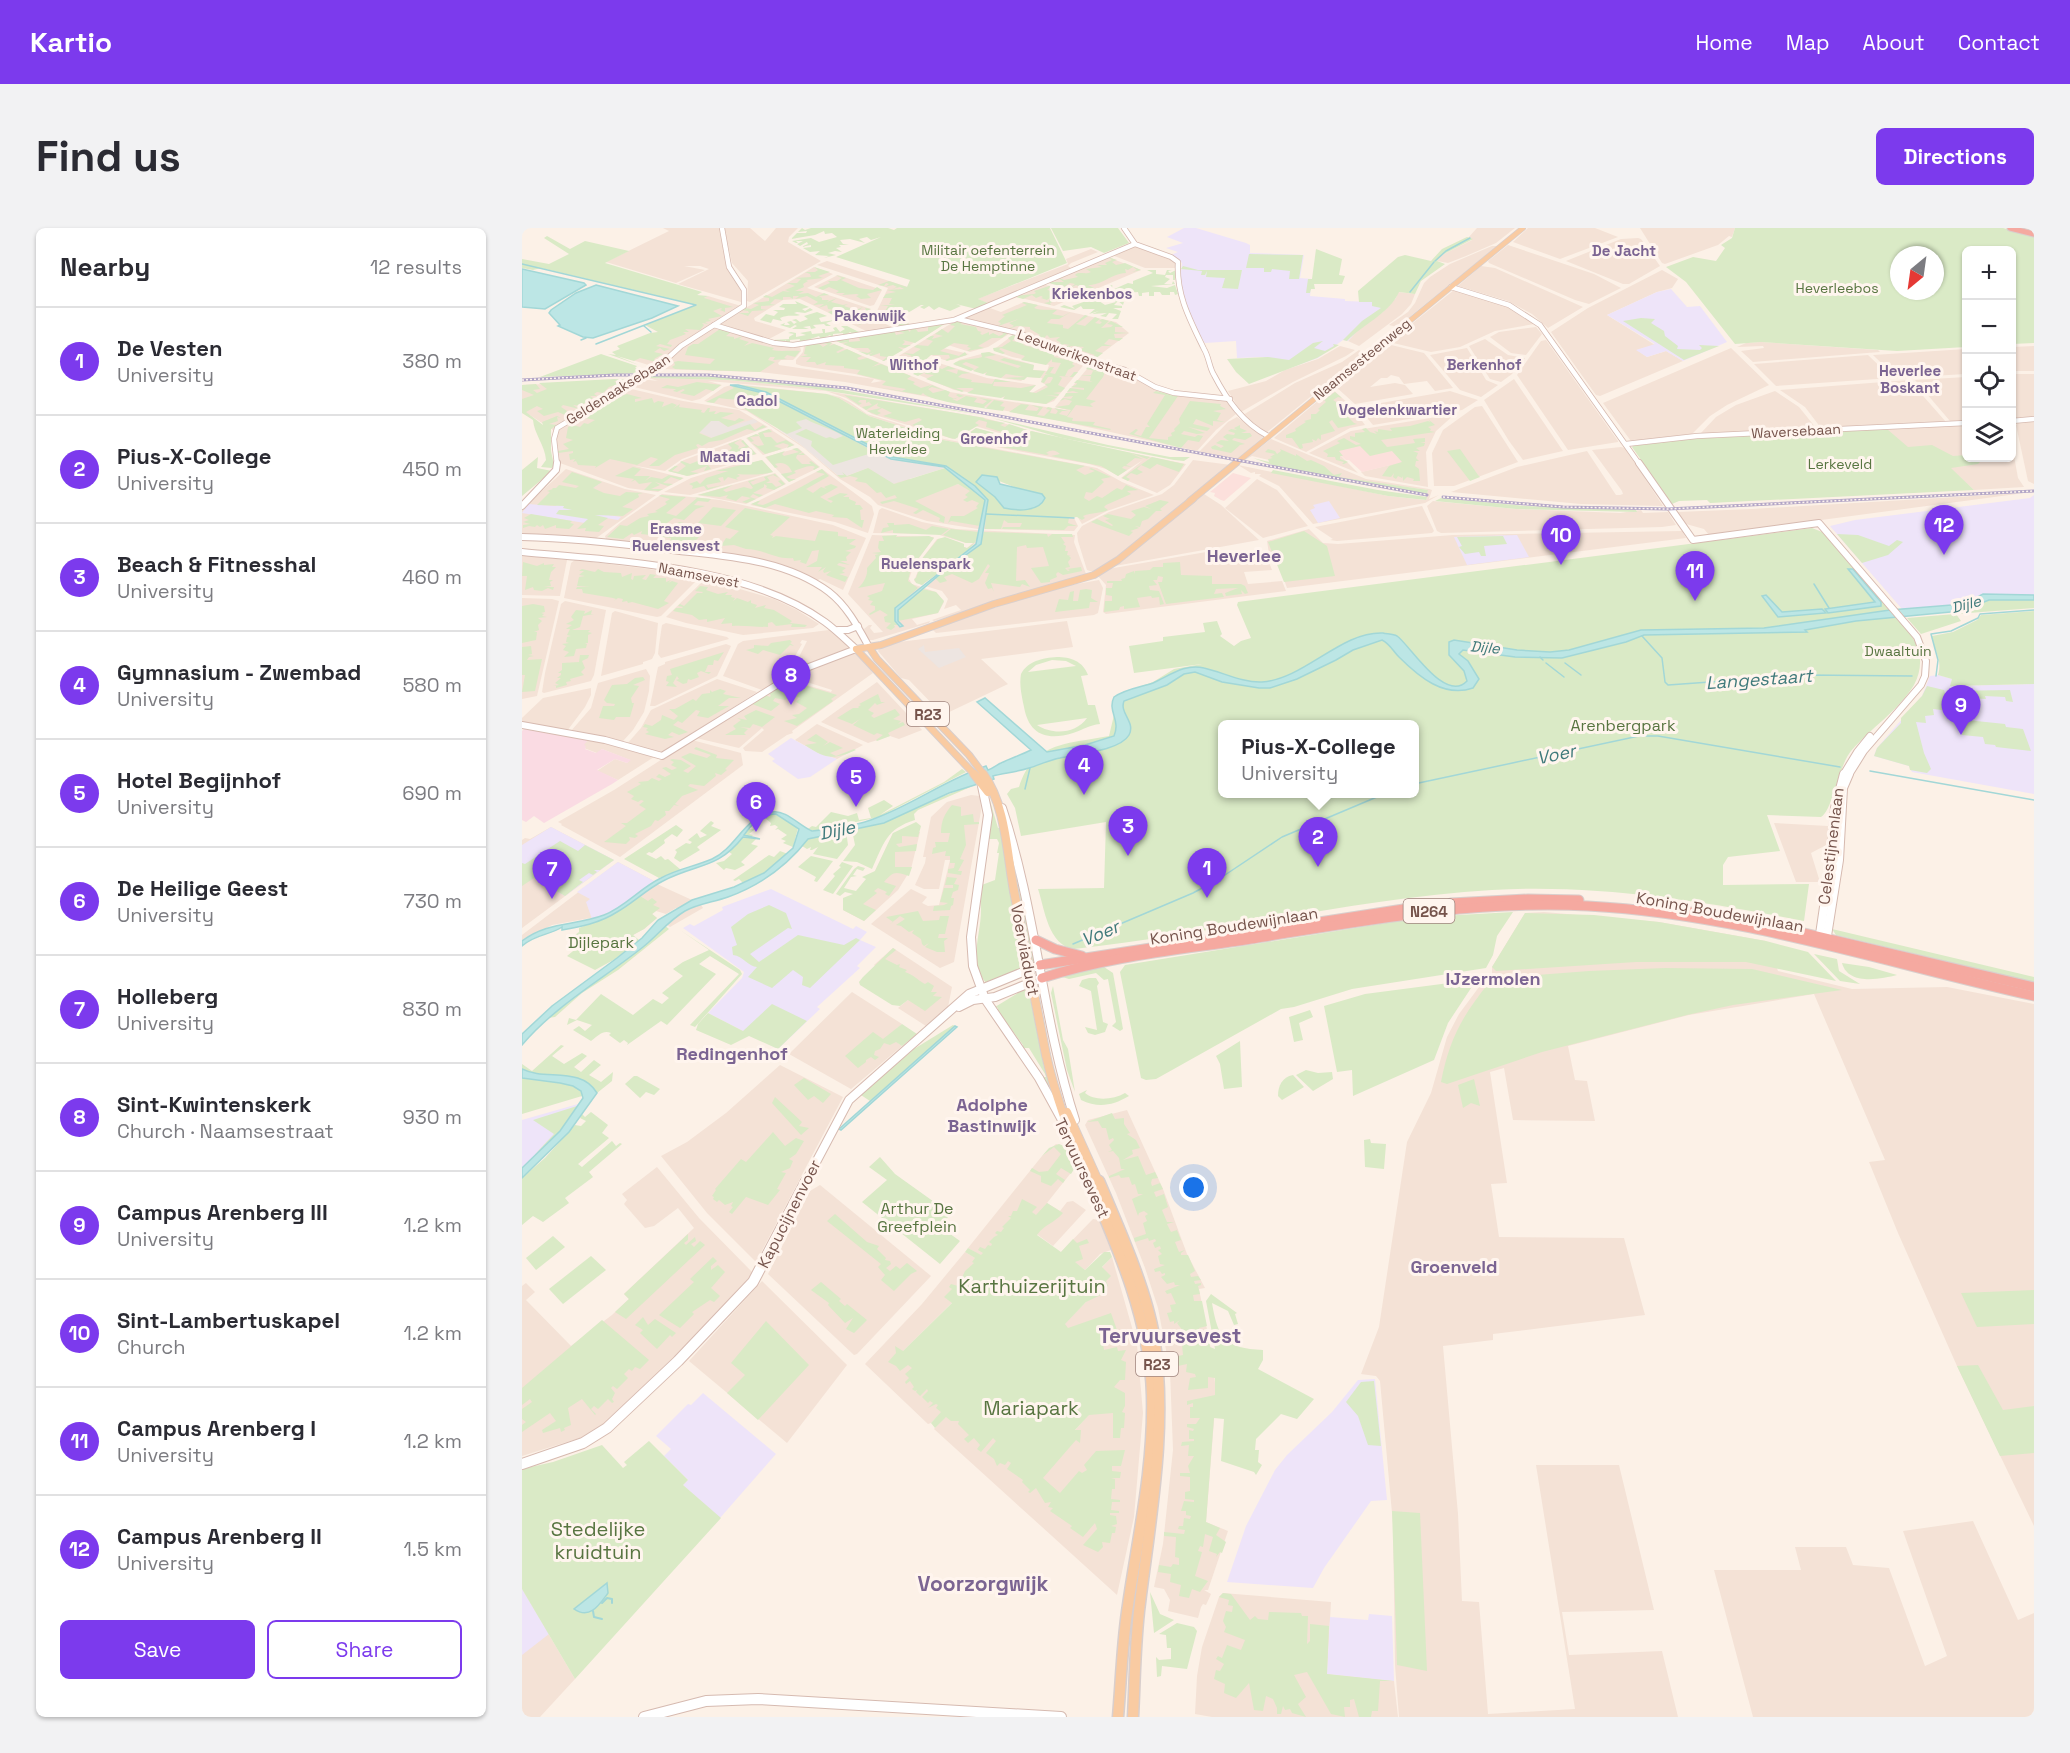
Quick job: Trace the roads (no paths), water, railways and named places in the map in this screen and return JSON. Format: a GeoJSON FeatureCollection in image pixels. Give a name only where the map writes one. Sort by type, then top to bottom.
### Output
{"type":"FeatureCollection","features":[{"type":"Feature","properties":{"kind":"highway"},"geometry":{"type":"LineString","coordinates":[[2010,228],[2034,233]]}},
{"type":"Feature","properties":{"kind":"highway"},"geometry":{"type":"LineString","coordinates":[[2021,228],[2034,233]]}},
{"type":"Feature","properties":{"kind":"highway","name":"Koning Boudewijnlaan"},"geometry":{"type":"LineString","coordinates":[[1040,965],[1402,908],[1493,899],[1591,901],[1734,918],[2034,996]]}},
{"type":"Feature","properties":{"kind":"highway","name":"Koning Boudewijnlaan"},"geometry":{"type":"LineString","coordinates":[[1042,978],[1072,968],[1129,958],[1424,911],[1490,906],[1588,906],[1621,909],[1822,942],[2034,987]]}},
{"type":"Feature","properties":{"kind":"highway","name":"N264"},"geometry":{"type":"LineString","coordinates":[[1036,940],[1055,949],[1085,957]]}},
{"type":"Feature","properties":{"kind":"main road","name":"Naamsesteenweg"},"geometry":{"type":"LineString","coordinates":[[869,647],[994,604],[1075,581],[1105,568],[1523,228]]}},
{"type":"Feature","properties":{"kind":"main road"},"geometry":{"type":"LineString","coordinates":[[856,649],[869,647]]}},
{"type":"Feature","properties":{"kind":"main road","name":"Tervuursevest"},"geometry":{"type":"LineString","coordinates":[[869,647],[985,782]]}},
{"type":"Feature","properties":{"kind":"main road","name":"Tervuursevest"},"geometry":{"type":"LineString","coordinates":[[856,649],[976,769]]}},
{"type":"Feature","properties":{"kind":"main road","name":"Voerviaduct"},"geometry":{"type":"LineString","coordinates":[[985,782],[1000,814],[1053,1088],[1068,1131]]}},
{"type":"Feature","properties":{"kind":"main road","name":"Voerviaduct"},"geometry":{"type":"LineString","coordinates":[[1050,1072],[1068,1114]]}},
{"type":"Feature","properties":{"kind":"main road","name":"Tervuursevest"},"geometry":{"type":"LineString","coordinates":[[1068,1114],[1115,1216],[1137,1278],[1154,1335],[1161,1394],[1161,1442],[1154,1517],[1140,1606],[1133,1717]]}},
{"type":"Feature","properties":{"kind":"main road","name":"Tervuursevest"},"geometry":{"type":"LineString","coordinates":[[1068,1131],[1119,1251],[1144,1337],[1152,1393],[1151,1447],[1144,1515],[1127,1613],[1118,1717]]}},
{"type":"Feature","properties":{"kind":"street","name":"Geldenaaksebaan"},"geometry":{"type":"LineString","coordinates":[[522,506],[556,470],[557,463],[553,445],[557,428],[656,369],[681,346],[745,305],[745,287],[728,264],[727,242],[722,228]]}},
{"type":"Feature","properties":{"kind":"street"},"geometry":{"type":"LineString","coordinates":[[1125,228],[1135,244],[1172,257],[1179,263],[1177,282],[1190,324],[1206,352],[1213,374],[1241,417],[1253,428],[1268,436]]}},
{"type":"Feature","properties":{"kind":"street"},"geometry":{"type":"LineString","coordinates":[[714,325],[777,344],[793,345],[957,318],[1135,244]]}},
{"type":"Feature","properties":{"kind":"street"},"geometry":{"type":"LineString","coordinates":[[1451,287],[1504,302],[1540,325],[1626,444]]}},
{"type":"Feature","properties":{"kind":"street","name":"Leeuwerikenstraat"},"geometry":{"type":"LineString","coordinates":[[957,318],[1021,334],[1081,358],[1128,372],[1155,387],[1174,393],[1230,399]]}},
{"type":"Feature","properties":{"kind":"street"},"geometry":{"type":"LineString","coordinates":[[2016,421],[2034,419]]}},
{"type":"Feature","properties":{"kind":"street","name":"Waversebaan"},"geometry":{"type":"LineString","coordinates":[[1626,444],[1697,436],[1962,423]]}},
{"type":"Feature","properties":{"kind":"street","name":"Celestijnenlaan"},"geometry":{"type":"LineString","coordinates":[[1626,444],[1693,540],[1819,523],[1903,618],[1919,641],[1926,661],[1925,676],[1921,685],[1903,710],[1883,728],[1872,734],[1854,754],[1838,787],[1834,807],[1822,942]]}},
{"type":"Feature","properties":{"kind":"street"},"geometry":{"type":"LineString","coordinates":[[522,539],[549,537],[708,554],[773,566],[822,588],[847,610],[869,647]]}},
{"type":"Feature","properties":{"kind":"street","name":"Naamsevest"},"geometry":{"type":"LineString","coordinates":[[522,552],[637,564],[733,581],[759,588],[796,603],[838,630],[856,649]]}},
{"type":"Feature","properties":{"kind":"street"},"geometry":{"type":"LineString","coordinates":[[838,630],[848,630],[858,626]]}},
{"type":"Feature","properties":{"kind":"street"},"geometry":{"type":"LineString","coordinates":[[522,725],[605,740],[662,756],[801,670],[856,649]]}},
{"type":"Feature","properties":{"kind":"street","name":"Tervuursevest"},"geometry":{"type":"LineString","coordinates":[[985,782],[999,801],[1014,840],[1036,940],[1059,1072],[1065,1094],[1084,1141],[1083,1147]]}},
{"type":"Feature","properties":{"kind":"street","name":"Tervuursevest"},"geometry":{"type":"LineString","coordinates":[[985,782],[988,815],[977,884],[970,954],[985,999],[1039,1077],[1062,1124],[1068,1131]]}},
{"type":"Feature","properties":{"kind":"street","name":"Kapucijnenvoer"},"geometry":{"type":"LineString","coordinates":[[522,1464],[597,1436],[678,1361],[759,1274],[845,1104],[969,994],[1040,965]]}},
{"type":"Feature","properties":{"kind":"street","name":"Kapucijnenvoer"},"geometry":{"type":"LineString","coordinates":[[955,1008],[973,1000],[995,997],[1042,978]]}},
{"type":"Feature","properties":{"kind":"street"},"geometry":{"type":"LineString","coordinates":[[644,1717],[706,1701],[758,1699],[1061,1717]]}},
{"type":"Feature","properties":{"kind":"water"},"geometry":{"type":"Polygon","coordinates":[[[522,269],[586,285],[545,309],[522,307],[522,269]]]}},
{"type":"Feature","properties":{"kind":"water"},"geometry":{"type":"Polygon","coordinates":[[[596,285],[678,306],[652,318],[593,338],[583,337],[558,326],[560,325],[549,313],[551,310],[576,293],[596,285]]]}},
{"type":"Feature","properties":{"kind":"water"},"geometry":{"type":"Polygon","coordinates":[[[730,385],[766,392],[892,457],[946,466],[975,486],[988,500],[981,544],[945,570],[898,610],[898,621],[903,626],[900,627],[895,621],[895,608],[976,544],[985,500],[944,467],[891,459],[763,393],[730,385]]]}},
{"type":"Feature","properties":{"kind":"water"},"geometry":{"type":"Polygon","coordinates":[[[982,475],[997,477],[1000,484],[1042,494],[1045,498],[1042,503],[1033,508],[1015,510],[1004,508],[995,497],[976,482],[982,475]]]}},
{"type":"Feature","properties":{"kind":"water"},"geometry":{"type":"Polygon","coordinates":[[[1848,569],[1853,569],[1881,602],[1881,606],[1828,613],[1825,609],[1875,602],[1848,569]]]}},
{"type":"Feature","properties":{"kind":"water","name":"Dijle"},"geometry":{"type":"Polygon","coordinates":[[[1983,594],[2034,595],[2034,600],[1989,600],[1961,611],[1856,621],[1805,630],[1807,632],[1644,635],[1626,642],[1562,658],[1515,657],[1463,650],[1459,654],[1468,661],[1479,679],[1473,688],[1462,690],[1442,688],[1433,684],[1407,664],[1382,640],[1353,650],[1297,679],[1270,688],[1222,682],[1195,672],[1184,674],[1167,685],[1124,701],[1124,710],[1131,730],[1129,735],[1117,745],[993,776],[994,779],[949,793],[884,823],[808,839],[791,858],[762,880],[740,892],[695,907],[679,915],[643,947],[550,1017],[522,1045],[522,1034],[552,1006],[642,938],[658,920],[692,900],[734,887],[764,873],[793,848],[799,829],[776,814],[761,818],[744,835],[760,839],[743,837],[733,848],[715,861],[663,881],[604,919],[569,929],[562,930],[562,927],[532,939],[522,946],[522,941],[542,930],[612,912],[661,878],[720,854],[747,826],[763,815],[772,812],[782,813],[812,831],[853,825],[869,821],[904,806],[972,771],[986,766],[988,770],[1031,750],[977,702],[985,698],[1047,752],[1085,745],[1114,736],[1116,725],[1112,702],[1114,697],[1128,690],[1153,683],[1177,671],[1197,667],[1247,681],[1262,682],[1278,679],[1308,665],[1352,639],[1368,634],[1383,633],[1397,636],[1439,679],[1449,685],[1458,686],[1467,681],[1464,671],[1449,655],[1449,642],[1454,640],[1517,650],[1550,652],[1569,650],[1641,630],[1764,628],[1890,610],[1964,604],[1983,594]]]}},
{"type":"Feature","properties":{"kind":"water"},"geometry":{"type":"Polygon","coordinates":[[[1766,595],[1782,612],[1822,609],[1826,613],[1778,617],[1762,596],[1766,595]]]}},
{"type":"Feature","properties":{"kind":"water"},"geometry":{"type":"Polygon","coordinates":[[[955,1026],[957,1027],[841,1130],[839,1129],[955,1026]]]}},
{"type":"Feature","properties":{"kind":"water"},"geometry":{"type":"Polygon","coordinates":[[[522,1069],[582,1080],[597,1093],[569,1132],[522,1178],[522,1168],[560,1131],[583,1098],[581,1091],[573,1086],[522,1078],[522,1069]]]}},
{"type":"Feature","properties":{"kind":"water"},"geometry":{"type":"Polygon","coordinates":[[[607,1583],[608,1593],[594,1610],[585,1613],[574,1609],[607,1583]]]}},
{"type":"Feature","properties":{"kind":"waterway"},"geometry":{"type":"LineString","coordinates":[[1435,261],[1446,251],[1470,238]]}},
{"type":"Feature","properties":{"kind":"waterway"},"geometry":{"type":"LineString","coordinates":[[1410,292],[1434,262]]}},
{"type":"Feature","properties":{"kind":"waterway"},"geometry":{"type":"LineString","coordinates":[[522,264],[696,305],[596,344]]}},
{"type":"Feature","properties":{"kind":"waterway"},"geometry":{"type":"LineString","coordinates":[[644,326],[651,332]]}},
{"type":"Feature","properties":{"kind":"waterway"},"geometry":{"type":"LineString","coordinates":[[581,340],[586,338]]}},
{"type":"Feature","properties":{"kind":"waterway"},"geometry":{"type":"LineString","coordinates":[[986,514],[1074,518]]}},
{"type":"Feature","properties":{"kind":"waterway"},"geometry":{"type":"LineString","coordinates":[[1814,584],[1829,608]]}},
{"type":"Feature","properties":{"kind":"waterway"},"geometry":{"type":"LineString","coordinates":[[1936,676],[1938,660],[1931,634],[1951,631],[1978,618],[1980,614],[2034,610]]}},
{"type":"Feature","properties":{"kind":"waterway","name":"Langestaart"},"geometry":{"type":"LineString","coordinates":[[1642,636],[1662,658],[1665,682],[1668,685],[1806,675],[1912,676]]}},
{"type":"Feature","properties":{"kind":"waterway"},"geometry":{"type":"LineString","coordinates":[[1540,657],[1543,660]]}},
{"type":"Feature","properties":{"kind":"waterway"},"geometry":{"type":"LineString","coordinates":[[1546,663],[1564,677]]}},
{"type":"Feature","properties":{"kind":"waterway"},"geometry":{"type":"LineString","coordinates":[[1565,663],[1581,675]]}},
{"type":"Feature","properties":{"kind":"waterway","name":"Voer"},"geometry":{"type":"LineString","coordinates":[[1419,783],[1639,736],[1658,736],[1840,767]]}},
{"type":"Feature","properties":{"kind":"waterway"},"geometry":{"type":"LineString","coordinates":[[1025,789],[1030,768]]}},
{"type":"Feature","properties":{"kind":"waterway","name":"Voer"},"geometry":{"type":"LineString","coordinates":[[1870,771],[2034,800]]}},
{"type":"Feature","properties":{"kind":"waterway","name":"Voer"},"geometry":{"type":"LineString","coordinates":[[1073,944],[1193,893],[1219,879],[1282,837],[1375,798]]}},
{"type":"Feature","properties":{"kind":"waterway"},"geometry":{"type":"LineString","coordinates":[[602,1603],[607,1598],[612,1599],[612,1603]]}},
{"type":"Feature","properties":{"kind":"waterway"},"geometry":{"type":"LineString","coordinates":[[593,1611],[594,1617],[602,1619]]}},
{"type":"Feature","properties":{"kind":"railway"},"geometry":{"type":"LineString","coordinates":[[522,380],[615,375],[708,375],[847,388],[1427,495]]}},
{"type":"Feature","properties":{"kind":"railway"},"geometry":{"type":"LineString","coordinates":[[1443,497],[1563,507],[1668,509],[2034,491]]}},
{"type":"Feature","properties":{"kind":"place","name":"Campus Arenberg II"},"geometry":{"type":"Point","coordinates":[1944,555]}},
{"type":"Feature","properties":{"kind":"place","name":"Sint-Lambertuskapel"},"geometry":{"type":"Point","coordinates":[1561,565]}},
{"type":"Feature","properties":{"kind":"place","name":"Campus Arenberg I"},"geometry":{"type":"Point","coordinates":[1695,601]}},
{"type":"Feature","properties":{"kind":"place","name":"Sint-Kwintenskerk"},"geometry":{"type":"Point","coordinates":[791,705]}},
{"type":"Feature","properties":{"kind":"place","name":"Campus Arenberg III"},"geometry":{"type":"Point","coordinates":[1961,735]}},
{"type":"Feature","properties":{"kind":"place","name":"Gymnasium - Zwembad"},"geometry":{"type":"Point","coordinates":[1084,795]}},
{"type":"Feature","properties":{"kind":"place","name":"Hotel Begijnhof"},"geometry":{"type":"Point","coordinates":[856,807]}},
{"type":"Feature","properties":{"kind":"place","name":"De Heilige Geest"},"geometry":{"type":"Point","coordinates":[756,832]}},
{"type":"Feature","properties":{"kind":"place","name":"Beach & Fitnesshal"},"geometry":{"type":"Point","coordinates":[1128,856]}},
{"type":"Feature","properties":{"kind":"place","name":"Pius-X-College"},"geometry":{"type":"Point","coordinates":[1318,867]}},
{"type":"Feature","properties":{"kind":"place","name":"De Vesten"},"geometry":{"type":"Point","coordinates":[1207,898]}},
{"type":"Feature","properties":{"kind":"place","name":"Holleberg"},"geometry":{"type":"Point","coordinates":[552,899]}},
{"type":"Feature","properties":{"kind":"district","name":"De Jacht"},"geometry":{"type":"Point","coordinates":[1624,250]}},
{"type":"Feature","properties":{"kind":"district","name":"Kriekenbos"},"geometry":{"type":"Point","coordinates":[1092,293]}},
{"type":"Feature","properties":{"kind":"district","name":"Pakenwijk"},"geometry":{"type":"Point","coordinates":[870,315]}},
{"type":"Feature","properties":{"kind":"district","name":"Withof"},"geometry":{"type":"Point","coordinates":[914,364]}},
{"type":"Feature","properties":{"kind":"district","name":"Berkenhof"},"geometry":{"type":"Point","coordinates":[1484,364]}},
{"type":"Feature","properties":{"kind":"district","name":"Heverlee Boskant"},"geometry":{"type":"Point","coordinates":[1910,378]}},
{"type":"Feature","properties":{"kind":"district","name":"Cadol"},"geometry":{"type":"Point","coordinates":[757,400]}},
{"type":"Feature","properties":{"kind":"district","name":"Vogelenkwartier"},"geometry":{"type":"Point","coordinates":[1398,409]}},
{"type":"Feature","properties":{"kind":"district","name":"Groenhof"},"geometry":{"type":"Point","coordinates":[994,438]}},
{"type":"Feature","properties":{"kind":"district","name":"Matadi"},"geometry":{"type":"Point","coordinates":[725,456]}},
{"type":"Feature","properties":{"kind":"district","name":"Erasme Ruelensvest"},"geometry":{"type":"Point","coordinates":[676,536]}},
{"type":"Feature","properties":{"kind":"district","name":"Heverlee"},"geometry":{"type":"Point","coordinates":[1244,555]}},
{"type":"Feature","properties":{"kind":"district","name":"Ruelenspark"},"geometry":{"type":"Point","coordinates":[926,563]}},
{"type":"Feature","properties":{"kind":"district","name":"IJzermolen"},"geometry":{"type":"Point","coordinates":[1493,978]}},
{"type":"Feature","properties":{"kind":"district","name":"Redingenhof"},"geometry":{"type":"Point","coordinates":[732,1053]}},
{"type":"Feature","properties":{"kind":"district","name":"Adolphe Bastinwijk"},"geometry":{"type":"Point","coordinates":[992,1114]}},
{"type":"Feature","properties":{"kind":"district","name":"Groenveld"},"geometry":{"type":"Point","coordinates":[1454,1266]}},
{"type":"Feature","properties":{"kind":"district","name":"Tervuursevest"},"geometry":{"type":"Point","coordinates":[1170,1335]}},
{"type":"Feature","properties":{"kind":"district","name":"Voorzorgwijk"},"geometry":{"type":"Point","coordinates":[983,1583]}},
{"type":"Feature","properties":{"kind":"park label","name":"Militair oefenterrein De Hemptinne"},"geometry":{"type":"Point","coordinates":[988,258]}},
{"type":"Feature","properties":{"kind":"park label","name":"Heverleebos"},"geometry":{"type":"Point","coordinates":[1837,288]}},
{"type":"Feature","properties":{"kind":"park label","name":"Waterleiding Heverlee"},"geometry":{"type":"Point","coordinates":[898,442]}},
{"type":"Feature","properties":{"kind":"park label","name":"Lerkeveld"},"geometry":{"type":"Point","coordinates":[1840,464]}},
{"type":"Feature","properties":{"kind":"park label","name":"Dwaaltuin"},"geometry":{"type":"Point","coordinates":[1898,651]}},
{"type":"Feature","properties":{"kind":"park label","name":"Arenbergpark"},"geometry":{"type":"Point","coordinates":[1623,725]}},
{"type":"Feature","properties":{"kind":"park label","name":"Dijlepark"},"geometry":{"type":"Point","coordinates":[601,942]}},
{"type":"Feature","properties":{"kind":"park label","name":"Arthur De Greefplein"},"geometry":{"type":"Point","coordinates":[917,1217]}},
{"type":"Feature","properties":{"kind":"park label","name":"Karthuizerijtuin"},"geometry":{"type":"Point","coordinates":[1032,1286]}},
{"type":"Feature","properties":{"kind":"park label","name":"Mariapark"},"geometry":{"type":"Point","coordinates":[1031,1408]}},
{"type":"Feature","properties":{"kind":"park label","name":"Stedelijke kruidtuin"},"geometry":{"type":"Point","coordinates":[598,1540]}}]}
